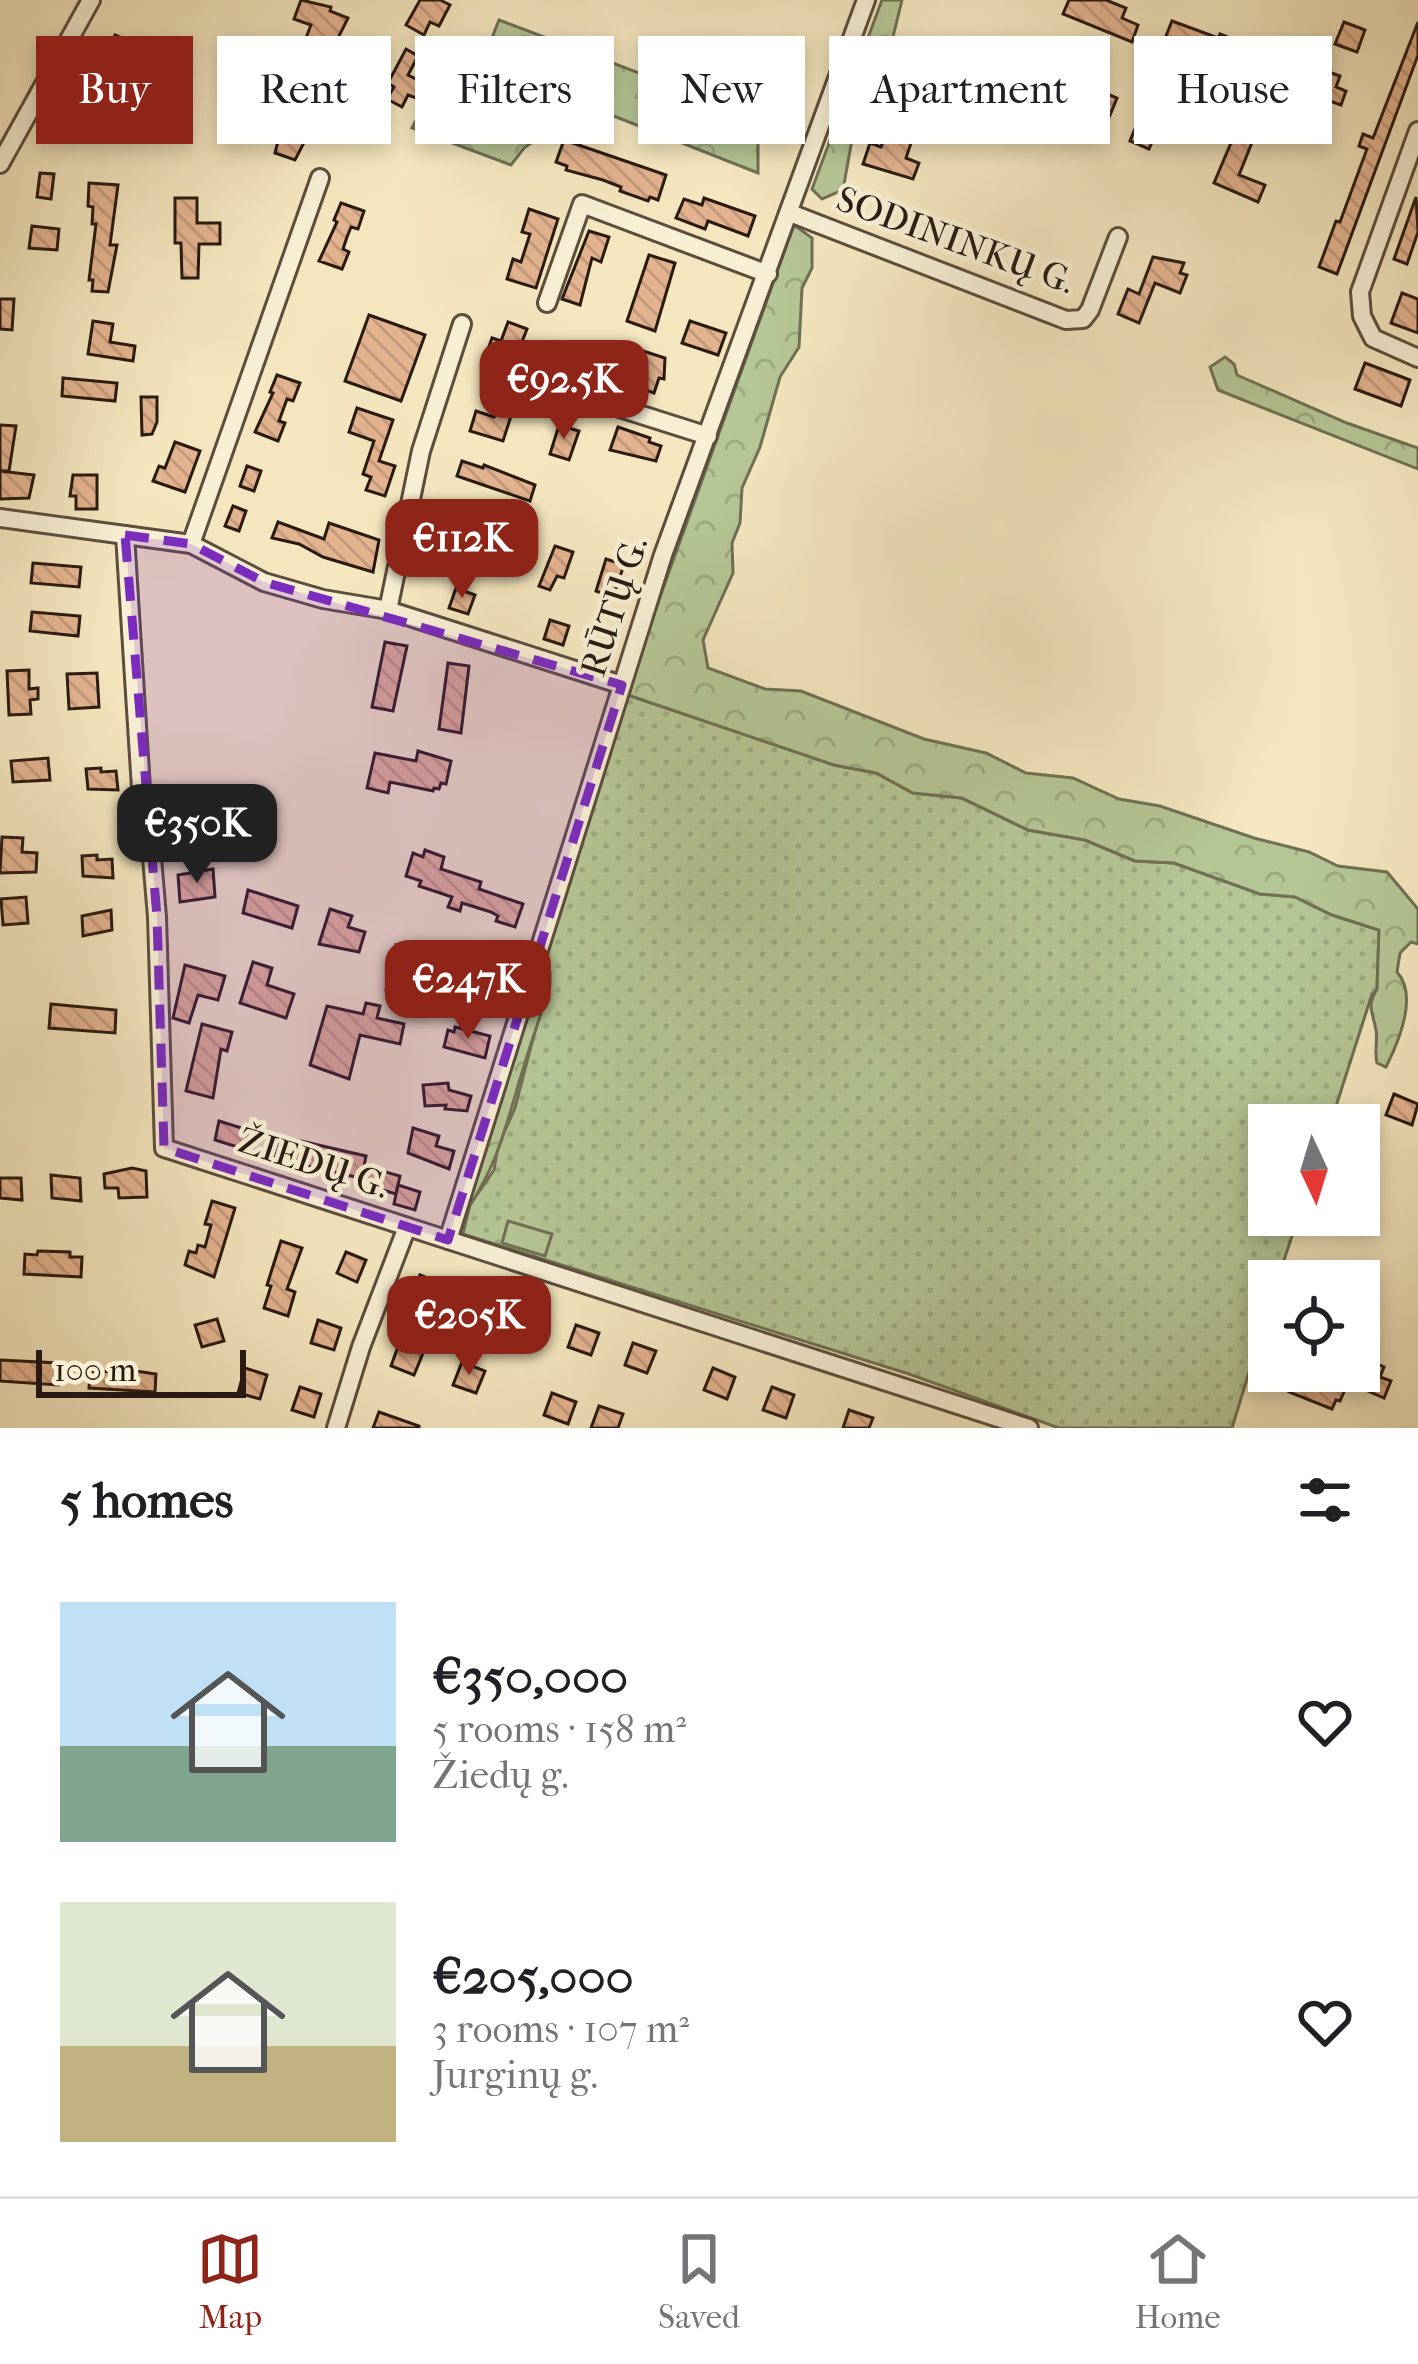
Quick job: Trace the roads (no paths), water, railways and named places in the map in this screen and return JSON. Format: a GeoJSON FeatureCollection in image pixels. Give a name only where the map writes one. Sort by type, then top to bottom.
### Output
{"type":"FeatureCollection","features":[{"type":"Feature","properties":{"kind":"street"},"geometry":{"type":"LineString","coordinates":[[0,164],[91,0]]}},
{"type":"Feature","properties":{"kind":"street","name":"RŪTŲ G."},"geometry":{"type":"LineString","coordinates":[[448,1240],[663,555],[866,0]]}},
{"type":"Feature","properties":{"kind":"street"},"geometry":{"type":"LineString","coordinates":[[1418,131],[1364,278],[1360,306],[1373,338],[1418,358]]}},
{"type":"Feature","properties":{"kind":"street"},"geometry":{"type":"LineString","coordinates":[[191,544],[320,178]]}},
{"type":"Feature","properties":{"kind":"street"},"geometry":{"type":"LineString","coordinates":[[547,303],[582,204],[768,274]]}},
{"type":"Feature","properties":{"kind":"street","name":"SODININKŲ G."},"geometry":{"type":"LineString","coordinates":[[790,213],[1066,320],[1083,319],[1090,310],[1118,237]]}},
{"type":"Feature","properties":{"kind":"street"},"geometry":{"type":"LineString","coordinates":[[388,610],[421,451],[462,324]]}},
{"type":"Feature","properties":{"kind":"street"},"geometry":{"type":"LineString","coordinates":[[522,377],[708,436]]}},
{"type":"Feature","properties":{"kind":"street"},"geometry":{"type":"LineString","coordinates":[[0,518],[191,544],[264,582],[388,610],[622,685]]}},
{"type":"Feature","properties":{"kind":"street","name":"ŽIEDŲ G."},"geometry":{"type":"LineString","coordinates":[[125,535],[143,820],[151,846],[157,917],[164,1148],[1030,1428]]}},
{"type":"Feature","properties":{"kind":"street"},"geometry":{"type":"LineString","coordinates":[[336,1428],[407,1227]]}}]}
